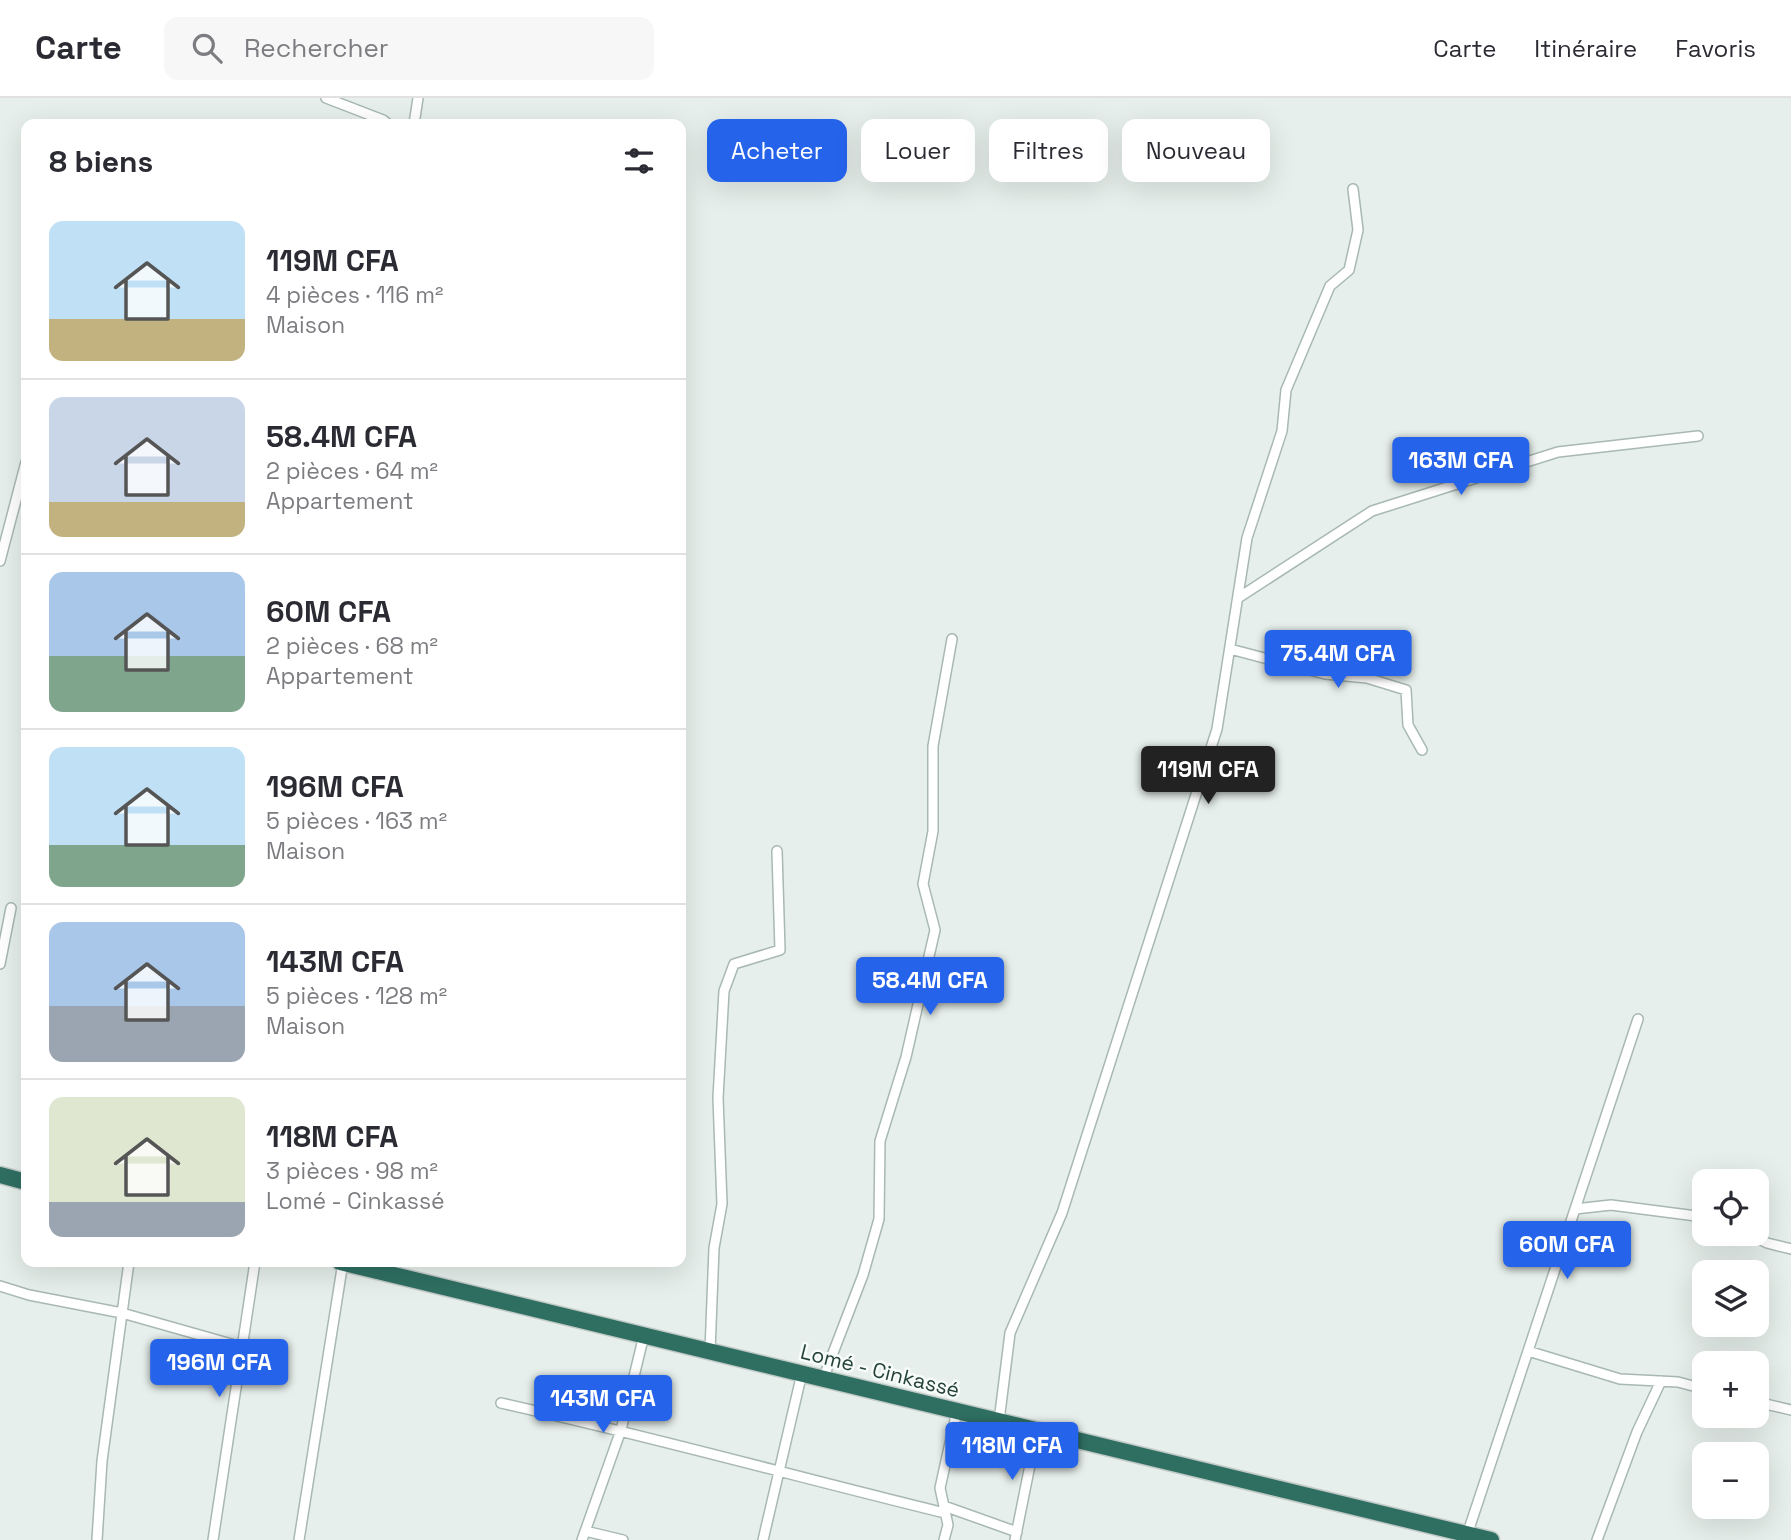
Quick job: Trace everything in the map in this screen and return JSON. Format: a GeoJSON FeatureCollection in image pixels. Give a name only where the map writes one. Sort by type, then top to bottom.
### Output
{"type":"FeatureCollection","features":[{"type":"Feature","properties":{"kind":"highway"},"geometry":{"type":"LineString","coordinates":[[0,1175],[21,1181]]}},
{"type":"Feature","properties":{"kind":"highway","name":"Lomé - Cinkassé"},"geometry":{"type":"LineString","coordinates":[[399,1269],[644,1335],[1460,1536],[1491,1540]]}},
{"type":"Feature","properties":{"kind":"street"},"geometry":{"type":"LineString","coordinates":[[326,98],[380,119]]}},
{"type":"Feature","properties":{"kind":"street"},"geometry":{"type":"LineString","coordinates":[[415,119],[418,98]]}},
{"type":"Feature","properties":{"kind":"street"},"geometry":{"type":"LineString","coordinates":[[999,1421],[1010,1333],[1062,1213],[1217,729],[1247,538],[1282,431],[1286,390],[1330,286],[1349,270],[1358,230],[1353,189]]}},
{"type":"Feature","properties":{"kind":"street"},"geometry":{"type":"LineString","coordinates":[[1238,598],[1372,511],[1558,452],[1698,436]]}},
{"type":"Feature","properties":{"kind":"street"},"geometry":{"type":"LineString","coordinates":[[0,561],[21,481]]}},
{"type":"Feature","properties":{"kind":"street"},"geometry":{"type":"LineString","coordinates":[[823,1379],[863,1275],[879,1219],[880,1141],[906,1057],[935,929],[923,884],[933,831],[933,747],[952,639]]}},
{"type":"Feature","properties":{"kind":"street"},"geometry":{"type":"LineString","coordinates":[[1230,649],[1325,674],[1367,678],[1406,690],[1408,725],[1422,750]]}},
{"type":"Feature","properties":{"kind":"street"},"geometry":{"type":"LineString","coordinates":[[710,1351],[713,1248],[722,1204],[718,1098],[724,991],[734,964],[780,950],[776,851]]}},
{"type":"Feature","properties":{"kind":"street"},"geometry":{"type":"LineString","coordinates":[[0,964],[11,908]]}},
{"type":"Feature","properties":{"kind":"street"},"geometry":{"type":"LineString","coordinates":[[1460,1536],[1528,1351],[1638,1019]]}},
{"type":"Feature","properties":{"kind":"street"},"geometry":{"type":"LineString","coordinates":[[1575,1209],[1611,1205],[1692,1215]]}},
{"type":"Feature","properties":{"kind":"street"},"geometry":{"type":"LineString","coordinates":[[1769,1243],[1791,1249]]}},
{"type":"Feature","properties":{"kind":"street"},"geometry":{"type":"LineString","coordinates":[[97,1540],[102,1461],[128,1267]]}},
{"type":"Feature","properties":{"kind":"street"},"geometry":{"type":"LineString","coordinates":[[213,1540],[254,1267]]}},
{"type":"Feature","properties":{"kind":"street"},"geometry":{"type":"LineString","coordinates":[[299,1540],[341,1267]]}},
{"type":"Feature","properties":{"kind":"street"},"geometry":{"type":"LineString","coordinates":[[0,1286],[29,1295],[122,1313],[242,1347]]}},
{"type":"Feature","properties":{"kind":"street"},"geometry":{"type":"LineString","coordinates":[[623,1540],[583,1535],[621,1430],[644,1335]]}},
{"type":"Feature","properties":{"kind":"street"},"geometry":{"type":"LineString","coordinates":[[1528,1351],[1620,1379],[1678,1382],[1692,1386]]}},
{"type":"Feature","properties":{"kind":"street"},"geometry":{"type":"LineString","coordinates":[[763,1540],[802,1373]]}},
{"type":"Feature","properties":{"kind":"street"},"geometry":{"type":"LineString","coordinates":[[1598,1540],[1637,1432],[1661,1381]]}},
{"type":"Feature","properties":{"kind":"street"},"geometry":{"type":"LineString","coordinates":[[501,1403],[944,1510],[1016,1536],[1037,1430]]}},
{"type":"Feature","properties":{"kind":"street"},"geometry":{"type":"LineString","coordinates":[[1769,1405],[1791,1410]]}},
{"type":"Feature","properties":{"kind":"street"},"geometry":{"type":"LineString","coordinates":[[944,1540],[947,1525],[940,1488],[957,1411]]}}]}
